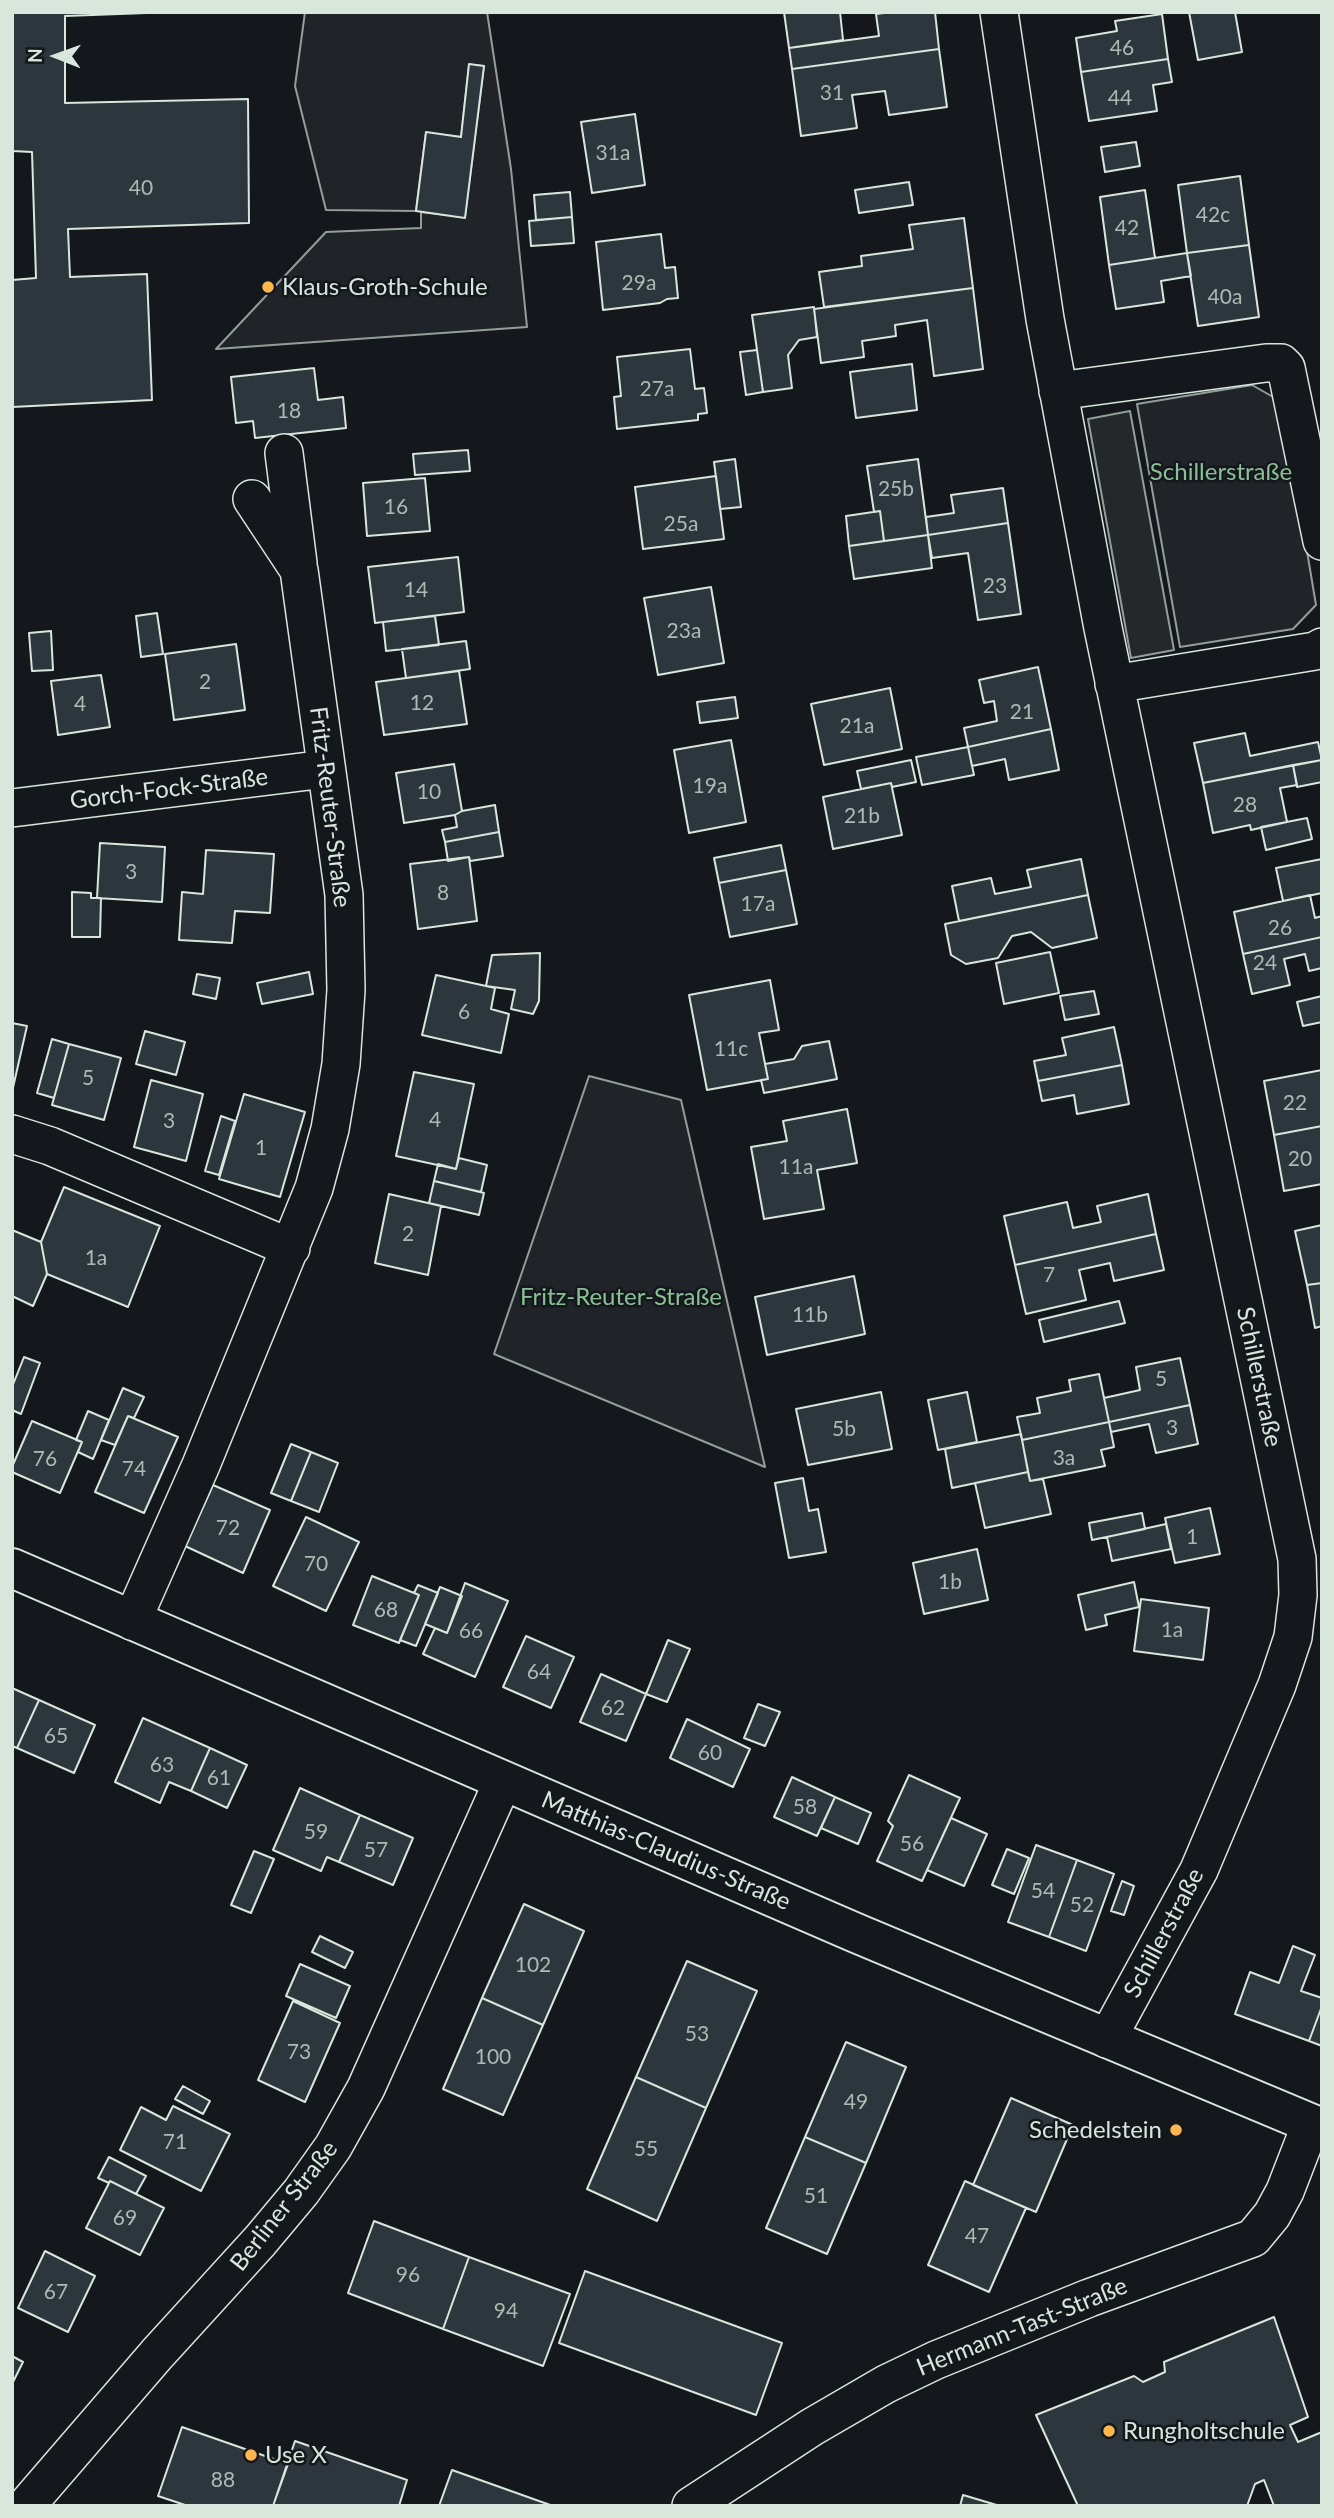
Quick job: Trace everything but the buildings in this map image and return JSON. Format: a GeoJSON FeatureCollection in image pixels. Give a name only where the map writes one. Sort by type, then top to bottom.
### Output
{"type":"FeatureCollection","features":[{"type":"Feature","properties":{"kind":"street","name":"Schillerstraße"},"geometry":{"type":"LineString","coordinates":[[999,12],[1058,391],[1114,684],[1290,1520],[1308,1640],[1277,1685],[1199,1870],[1107,2039]]}},
{"type":"Feature","properties":{"kind":"street"},"geometry":{"type":"LineString","coordinates":[[1058,391],[1281,363],[1286,369],[1322,541]]}},
{"type":"Feature","properties":{"kind":"street","name":"Fritz-Reuter-Straße"},"geometry":{"type":"LineString","coordinates":[[132,1621],[201,1465],[314,1188],[330,1129],[342,1039],[346,990],[344,895],[284,453]]}},
{"type":"Feature","properties":{"kind":"street","name":"Fritz-Reuter-Straße"},"geometry":{"type":"LineString","coordinates":[[252,499],[299,570]]}},
{"type":"Feature","properties":{"kind":"street"},"geometry":{"type":"LineString","coordinates":[[1114,684],[1315,651],[1322,647]]}},
{"type":"Feature","properties":{"kind":"street","name":"Gorch-Fock-Straße"},"geometry":{"type":"LineString","coordinates":[[12,808],[326,769]]}},
{"type":"Feature","properties":{"kind":"street"},"geometry":{"type":"LineString","coordinates":[[12,1133],[50,1146],[291,1248]]}},
{"type":"Feature","properties":{"kind":"street","name":"Matthias-Claudius-Straße"},"geometry":{"type":"LineString","coordinates":[[12,1568],[503,1781],[1317,2126]]}},
{"type":"Feature","properties":{"kind":"street","name":"Berliner Straße"},"geometry":{"type":"LineString","coordinates":[[26,2506],[149,2363],[260,2241],[301,2192],[333,2147],[366,2088],[503,1781]]}},
{"type":"Feature","properties":{"kind":"street","name":"Hermann-Tast-Straße"},"geometry":{"type":"LineString","coordinates":[[691,2506],[813,2427],[936,2360],[1089,2298],[1253,2238],[1272,2215],[1317,2126]]}},
{"type":"Feature","properties":{"kind":"green space"},"geometry":{"type":"Polygon","coordinates":[[[305,12],[487,12],[511,169],[527,327],[216,349],[326,232],[421,228],[421,212],[465,217],[484,66],[469,65],[461,137],[426,133],[416,211],[326,210],[295,86],[305,12]]]}},
{"type":"Feature","properties":{"kind":"green space","name":"Schillerstraße"},"geometry":{"type":"Polygon","coordinates":[[[1252,385],[1282,402],[1316,605],[1293,629],[1180,647],[1137,404],[1252,385]]]}},
{"type":"Feature","properties":{"kind":"green space","name":"Fritz-Reuter-Straße"},"geometry":{"type":"Polygon","coordinates":[[[589,1076],[681,1100],[765,1467],[494,1354],[589,1076]]]}},
{"type":"Feature","properties":{"kind":"shaded area"},"geometry":{"type":"Polygon","coordinates":[[[1130,411],[1174,650],[1131,658],[1088,419],[1130,411]]]}},
{"type":"Feature","properties":{"kind":"place","name":"Klaus-Groth-Schule"},"geometry":{"type":"Point","coordinates":[268,287]}},
{"type":"Feature","properties":{"kind":"place","name":"Schedelstein"},"geometry":{"type":"Point","coordinates":[1176,2130]}},
{"type":"Feature","properties":{"kind":"place","name":"Rungholtschule"},"geometry":{"type":"Point","coordinates":[1109,2431]}},
{"type":"Feature","properties":{"kind":"place","name":"Use X"},"geometry":{"type":"Point","coordinates":[251,2455]}}]}
